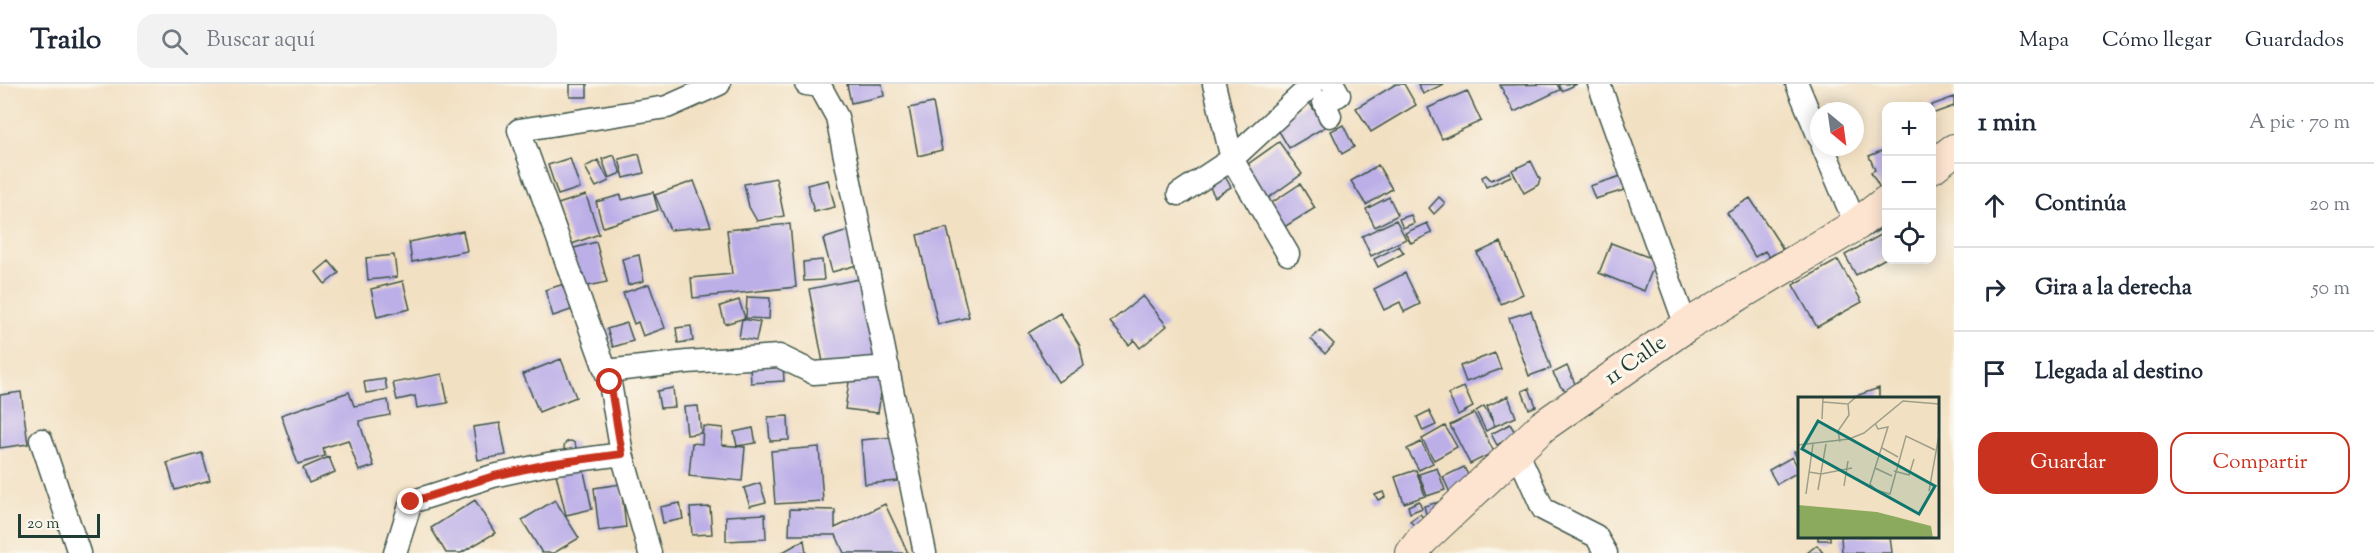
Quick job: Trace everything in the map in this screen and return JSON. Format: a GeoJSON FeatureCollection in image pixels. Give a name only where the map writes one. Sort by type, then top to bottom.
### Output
{"type":"FeatureCollection","features":[{"type":"Feature","properties":{"kind":"street"},"geometry":{"type":"LineString","coordinates":[[650,553],[622,454],[606,371],[519,130],[667,107],[719,84]]}},
{"type":"Feature","properties":{"kind":"street"},"geometry":{"type":"LineString","coordinates":[[806,84],[820,86],[837,117],[925,553]]}},
{"type":"Feature","properties":{"kind":"street"},"geometry":{"type":"LineString","coordinates":[[1214,84],[1232,159],[1288,254]]}},
{"type":"Feature","properties":{"kind":"street"},"geometry":{"type":"LineString","coordinates":[[1179,194],[1232,159],[1313,84]]}},
{"type":"Feature","properties":{"kind":"street"},"geometry":{"type":"LineString","coordinates":[[1330,116],[1324,102],[1339,95],[1333,84]]}},
{"type":"Feature","properties":{"kind":"street"},"geometry":{"type":"LineString","coordinates":[[1599,84],[1686,326]]}},
{"type":"Feature","properties":{"kind":"street"},"geometry":{"type":"LineString","coordinates":[[1797,84],[1810,115]]}},
{"type":"Feature","properties":{"kind":"street"},"geometry":{"type":"LineString","coordinates":[[1936,164],[1954,150]]}},
{"type":"Feature","properties":{"kind":"street"},"geometry":{"type":"LineString","coordinates":[[1827,156],[1856,225]]}},
{"type":"Feature","properties":{"kind":"street","name":"11 Calle"},"geometry":{"type":"LineString","coordinates":[[1412,553],[1422,540],[1543,426],[1686,326],[1856,225],[1882,206]]}},
{"type":"Feature","properties":{"kind":"street"},"geometry":{"type":"LineString","coordinates":[[606,371],[687,362],[778,356],[814,373],[888,368]]}},
{"type":"Feature","properties":{"kind":"street"},"geometry":{"type":"LineString","coordinates":[[41,440],[79,553]]}},
{"type":"Feature","properties":{"kind":"street"},"geometry":{"type":"LineString","coordinates":[[1517,451],[1543,509],[1596,536],[1606,553]]}},
{"type":"Feature","properties":{"kind":"street"},"geometry":{"type":"LineString","coordinates":[[395,553],[411,502],[494,476],[548,464],[622,454]]}},
{"type":"Feature","properties":{"kind":"building"},"geometry":{"type":"Polygon","coordinates":[[[570,84],[587,84],[587,97],[570,97],[570,84]]]}},
{"type":"Feature","properties":{"kind":"building"},"geometry":{"type":"Polygon","coordinates":[[[847,84],[882,84],[884,96],[851,103],[847,84]]]}},
{"type":"Feature","properties":{"kind":"building"},"geometry":{"type":"Polygon","coordinates":[[[1396,84],[1404,84],[1416,105],[1371,132],[1356,108],[1396,84]]]}},
{"type":"Feature","properties":{"kind":"building"},"geometry":{"type":"Polygon","coordinates":[[[1418,84],[1444,84],[1423,94],[1418,84]]]}},
{"type":"Feature","properties":{"kind":"building"},"geometry":{"type":"Polygon","coordinates":[[[1557,84],[1560,90],[1514,112],[1500,85],[1557,84]]]}},
{"type":"Feature","properties":{"kind":"building"},"geometry":{"type":"Polygon","coordinates":[[[1559,84],[1577,84],[1562,91],[1559,84]]]}},
{"type":"Feature","properties":{"kind":"building"},"geometry":{"type":"Polygon","coordinates":[[[1467,91],[1481,121],[1442,139],[1428,108],[1467,91]]]}},
{"type":"Feature","properties":{"kind":"building"},"geometry":{"type":"Polygon","coordinates":[[[1954,97],[1954,106],[1936,113],[1936,104],[1954,97]]]}},
{"type":"Feature","properties":{"kind":"building"},"geometry":{"type":"Polygon","coordinates":[[[1309,102],[1325,127],[1289,148],[1274,123],[1309,102]]]}},
{"type":"Feature","properties":{"kind":"building"},"geometry":{"type":"Polygon","coordinates":[[[933,103],[942,150],[918,156],[909,108],[933,103]]]}},
{"type":"Feature","properties":{"kind":"building"},"geometry":{"type":"Polygon","coordinates":[[[1343,125],[1354,147],[1342,154],[1331,131],[1343,125]]]}},
{"type":"Feature","properties":{"kind":"building"},"geometry":{"type":"Polygon","coordinates":[[[1279,142],[1302,174],[1264,201],[1241,169],[1279,142]]]}},
{"type":"Feature","properties":{"kind":"building"},"geometry":{"type":"Polygon","coordinates":[[[1882,151],[1882,187],[1880,188],[1871,172],[1875,170],[1869,156],[1882,151]]]}},
{"type":"Feature","properties":{"kind":"building"},"geometry":{"type":"Polygon","coordinates":[[[639,154],[644,173],[624,178],[619,159],[639,154]]]}},
{"type":"Feature","properties":{"kind":"building"},"geometry":{"type":"Polygon","coordinates":[[[614,155],[621,173],[609,178],[602,159],[614,155]]]}},
{"type":"Feature","properties":{"kind":"building"},"geometry":{"type":"Polygon","coordinates":[[[570,158],[580,188],[558,195],[548,165],[570,158]]]}},
{"type":"Feature","properties":{"kind":"building"},"geometry":{"type":"Polygon","coordinates":[[[598,160],[609,181],[596,187],[585,167],[598,160]]]}},
{"type":"Feature","properties":{"kind":"building"},"geometry":{"type":"Polygon","coordinates":[[[1531,161],[1540,179],[1538,185],[1524,193],[1512,170],[1531,161]]]}},
{"type":"Feature","properties":{"kind":"building"},"geometry":{"type":"Polygon","coordinates":[[[1378,165],[1392,189],[1366,205],[1351,181],[1378,165]]]}},
{"type":"Feature","properties":{"kind":"building"},"geometry":{"type":"Polygon","coordinates":[[[1510,172],[1511,176],[1486,187],[1482,177],[1486,175],[1491,180],[1510,172]]]}},
{"type":"Feature","properties":{"kind":"building"},"geometry":{"type":"Polygon","coordinates":[[[1223,173],[1231,187],[1215,197],[1207,182],[1223,173]]]}},
{"type":"Feature","properties":{"kind":"building"},"geometry":{"type":"Polygon","coordinates":[[[1627,174],[1631,188],[1595,199],[1590,186],[1627,174]]]}},
{"type":"Feature","properties":{"kind":"building"},"geometry":{"type":"Polygon","coordinates":[[[776,178],[784,216],[757,221],[749,207],[744,184],[776,178]]]}},
{"type":"Feature","properties":{"kind":"building"},"geometry":{"type":"Polygon","coordinates":[[[828,180],[835,207],[814,212],[807,185],[828,180]]]}},
{"type":"Feature","properties":{"kind":"building"},"geometry":{"type":"Polygon","coordinates":[[[694,181],[711,226],[670,230],[655,195],[694,181]]]}},
{"type":"Feature","properties":{"kind":"building"},"geometry":{"type":"Polygon","coordinates":[[[1300,184],[1315,208],[1281,229],[1267,206],[1300,184]]]}},
{"type":"Feature","properties":{"kind":"building"},"geometry":{"type":"Polygon","coordinates":[[[653,192],[658,210],[603,227],[596,202],[621,195],[622,200],[653,192]]]}},
{"type":"Feature","properties":{"kind":"building"},"geometry":{"type":"Polygon","coordinates":[[[586,195],[599,234],[572,244],[558,204],[586,195]]]}},
{"type":"Feature","properties":{"kind":"building"},"geometry":{"type":"Polygon","coordinates":[[[1389,197],[1398,215],[1375,227],[1366,209],[1389,197]]]}},
{"type":"Feature","properties":{"kind":"building"},"geometry":{"type":"Polygon","coordinates":[[[1439,197],[1445,203],[1434,214],[1429,208],[1439,197]]]}},
{"type":"Feature","properties":{"kind":"building"},"geometry":{"type":"Polygon","coordinates":[[[1750,198],[1783,249],[1769,257],[1765,251],[1755,257],[1727,212],[1750,198]]]}},
{"type":"Feature","properties":{"kind":"building"},"geometry":{"type":"Polygon","coordinates":[[[1411,215],[1414,223],[1403,228],[1399,219],[1411,215]]]}},
{"type":"Feature","properties":{"kind":"building"},"geometry":{"type":"Polygon","coordinates":[[[1396,220],[1406,239],[1371,256],[1362,236],[1396,220]]]}},
{"type":"Feature","properties":{"kind":"building"},"geometry":{"type":"Polygon","coordinates":[[[1882,222],[1882,228],[1865,238],[1882,222]]]}},
{"type":"Feature","properties":{"kind":"building"},"geometry":{"type":"Polygon","coordinates":[[[1427,223],[1432,233],[1411,243],[1405,233],[1427,223]]]}},
{"type":"Feature","properties":{"kind":"building"},"geometry":{"type":"Polygon","coordinates":[[[790,224],[796,287],[693,298],[691,278],[732,274],[727,230],[790,224]]]}},
{"type":"Feature","properties":{"kind":"building"},"geometry":{"type":"Polygon","coordinates":[[[947,228],[969,317],[938,324],[917,235],[947,228]]]}},
{"type":"Feature","properties":{"kind":"building"},"geometry":{"type":"Polygon","coordinates":[[[854,229],[864,263],[832,272],[823,239],[854,229]]]}},
{"type":"Feature","properties":{"kind":"building"},"geometry":{"type":"Polygon","coordinates":[[[463,231],[467,251],[412,262],[409,242],[463,231]]]}},
{"type":"Feature","properties":{"kind":"building"},"geometry":{"type":"Polygon","coordinates":[[[1882,234],[1882,260],[1856,275],[1845,255],[1882,234]]]}},
{"type":"Feature","properties":{"kind":"building"},"geometry":{"type":"Polygon","coordinates":[[[596,242],[607,282],[583,287],[571,249],[596,242]]]}},
{"type":"Feature","properties":{"kind":"building"},"geometry":{"type":"Polygon","coordinates":[[[1501,242],[1523,294],[1501,304],[1477,253],[1501,242]]]}},
{"type":"Feature","properties":{"kind":"building"},"geometry":{"type":"Polygon","coordinates":[[[1611,243],[1656,260],[1644,291],[1599,273],[1611,243]]]}},
{"type":"Feature","properties":{"kind":"building"},"geometry":{"type":"Polygon","coordinates":[[[1399,246],[1404,253],[1378,267],[1374,259],[1399,246]]]}},
{"type":"Feature","properties":{"kind":"building"},"geometry":{"type":"Polygon","coordinates":[[[394,255],[397,277],[368,280],[366,258],[394,255]]]}},
{"type":"Feature","properties":{"kind":"building"},"geometry":{"type":"Polygon","coordinates":[[[639,255],[644,281],[628,285],[622,259],[639,255]]]}},
{"type":"Feature","properties":{"kind":"building"},"geometry":{"type":"Polygon","coordinates":[[[822,260],[824,280],[804,281],[803,262],[822,260]]]}},
{"type":"Feature","properties":{"kind":"building"},"geometry":{"type":"Polygon","coordinates":[[[1838,260],[1862,302],[1817,327],[1793,285],[1838,260]]]}},
{"type":"Feature","properties":{"kind":"building"},"geometry":{"type":"Polygon","coordinates":[[[329,261],[339,273],[325,284],[316,272],[329,261]]]}},
{"type":"Feature","properties":{"kind":"building"},"geometry":{"type":"Polygon","coordinates":[[[1405,273],[1420,304],[1404,312],[1400,302],[1384,310],[1374,289],[1405,273]]]}},
{"type":"Feature","properties":{"kind":"building"},"geometry":{"type":"Polygon","coordinates":[[[864,278],[878,358],[824,368],[809,289],[864,278]]]}},
{"type":"Feature","properties":{"kind":"building"},"geometry":{"type":"Polygon","coordinates":[[[403,281],[410,309],[377,317],[371,289],[403,281]]]}},
{"type":"Feature","properties":{"kind":"building"},"geometry":{"type":"Polygon","coordinates":[[[564,284],[571,310],[553,316],[545,290],[564,284]]]}},
{"type":"Feature","properties":{"kind":"building"},"geometry":{"type":"Polygon","coordinates":[[[649,284],[665,328],[643,336],[638,322],[634,324],[623,293],[649,284]]]}},
{"type":"Feature","properties":{"kind":"building"},"geometry":{"type":"Polygon","coordinates":[[[1143,296],[1167,326],[1140,348],[1134,340],[1129,345],[1110,322],[1143,296]]]}},
{"type":"Feature","properties":{"kind":"building"},"geometry":{"type":"Polygon","coordinates":[[[747,297],[770,298],[769,319],[746,318],[747,297]]]}},
{"type":"Feature","properties":{"kind":"building"},"geometry":{"type":"Polygon","coordinates":[[[739,300],[745,318],[725,324],[720,306],[739,300]]]}},
{"type":"Feature","properties":{"kind":"building"},"geometry":{"type":"Polygon","coordinates":[[[1531,311],[1551,368],[1529,376],[1509,318],[1531,311]]]}},
{"type":"Feature","properties":{"kind":"building"},"geometry":{"type":"Polygon","coordinates":[[[1060,313],[1080,346],[1084,366],[1058,382],[1028,333],[1060,313]]]}},
{"type":"Feature","properties":{"kind":"building"},"geometry":{"type":"Polygon","coordinates":[[[742,319],[760,322],[756,341],[739,338],[742,319]]]}},
{"type":"Feature","properties":{"kind":"building"},"geometry":{"type":"Polygon","coordinates":[[[627,323],[633,341],[613,347],[607,329],[627,323]]]}},
{"type":"Feature","properties":{"kind":"building"},"geometry":{"type":"Polygon","coordinates":[[[691,326],[693,341],[678,343],[676,328],[691,326]]]}},
{"type":"Feature","properties":{"kind":"building"},"geometry":{"type":"Polygon","coordinates":[[[1320,330],[1334,344],[1325,354],[1311,339],[1320,330]]]}},
{"type":"Feature","properties":{"kind":"building"},"geometry":{"type":"Polygon","coordinates":[[[1495,353],[1501,369],[1466,382],[1460,366],[1495,353]]]}},
{"type":"Feature","properties":{"kind":"building"},"geometry":{"type":"Polygon","coordinates":[[[561,359],[576,397],[539,412],[523,374],[561,359]]]}},
{"type":"Feature","properties":{"kind":"building"},"geometry":{"type":"Polygon","coordinates":[[[783,365],[784,381],[751,383],[750,366],[783,365]]]}},
{"type":"Feature","properties":{"kind":"building"},"geometry":{"type":"Polygon","coordinates":[[[1567,366],[1577,388],[1571,394],[1561,387],[1553,373],[1567,366]]]}},
{"type":"Feature","properties":{"kind":"building"},"geometry":{"type":"Polygon","coordinates":[[[442,374],[448,403],[417,408],[415,396],[397,400],[393,383],[442,374]]]}},
{"type":"Feature","properties":{"kind":"building"},"geometry":{"type":"Polygon","coordinates":[[[850,375],[883,379],[878,413],[845,409],[850,375]]]}},
{"type":"Feature","properties":{"kind":"building"},"geometry":{"type":"Polygon","coordinates":[[[385,379],[387,390],[366,393],[364,382],[385,379]]]}},
{"type":"Feature","properties":{"kind":"building"},"geometry":{"type":"Polygon","coordinates":[[[1464,387],[1473,407],[1458,415],[1448,394],[1464,387]]]}},
{"type":"Feature","properties":{"kind":"building"},"geometry":{"type":"Polygon","coordinates":[[[673,388],[675,407],[660,408],[657,391],[673,388]]]}},
{"type":"Feature","properties":{"kind":"building"},"geometry":{"type":"Polygon","coordinates":[[[1529,388],[1536,406],[1529,409],[1522,391],[1529,388]]]}},
{"type":"Feature","properties":{"kind":"building"},"geometry":{"type":"Polygon","coordinates":[[[1879,388],[1879,397],[1853,397],[1879,388]]]}},
{"type":"Feature","properties":{"kind":"building"},"geometry":{"type":"Polygon","coordinates":[[[21,392],[28,444],[0,448],[0,395],[21,392]]]}},
{"type":"Feature","properties":{"kind":"building"},"geometry":{"type":"Polygon","coordinates":[[[349,392],[354,406],[388,400],[390,415],[359,421],[374,466],[359,471],[348,440],[323,448],[325,456],[298,464],[281,415],[349,392]]]}},
{"type":"Feature","properties":{"kind":"building"},"geometry":{"type":"Polygon","coordinates":[[[1508,396],[1516,417],[1495,426],[1487,406],[1508,396]]]}},
{"type":"Feature","properties":{"kind":"building"},"geometry":{"type":"Polygon","coordinates":[[[698,406],[701,433],[687,435],[684,407],[698,406]]]}},
{"type":"Feature","properties":{"kind":"building"},"geometry":{"type":"Polygon","coordinates":[[[1484,406],[1495,426],[1486,431],[1476,411],[1484,406]]]}},
{"type":"Feature","properties":{"kind":"building"},"geometry":{"type":"Polygon","coordinates":[[[1429,411],[1436,425],[1423,431],[1417,417],[1429,411]]]}},
{"type":"Feature","properties":{"kind":"building"},"geometry":{"type":"Polygon","coordinates":[[[1474,413],[1494,452],[1470,464],[1450,425],[1474,413]]]}},
{"type":"Feature","properties":{"kind":"building"},"geometry":{"type":"Polygon","coordinates":[[[788,416],[789,440],[770,441],[768,417],[788,416]]]}},
{"type":"Feature","properties":{"kind":"building"},"geometry":{"type":"Polygon","coordinates":[[[500,423],[506,455],[478,460],[473,427],[500,423]]]}},
{"type":"Feature","properties":{"kind":"building"},"geometry":{"type":"Polygon","coordinates":[[[1510,424],[1516,434],[1497,445],[1491,434],[1510,424]]]}},
{"type":"Feature","properties":{"kind":"building"},"geometry":{"type":"Polygon","coordinates":[[[703,426],[723,428],[722,445],[745,447],[742,481],[689,476],[692,443],[702,444],[703,426]]]}},
{"type":"Feature","properties":{"kind":"building"},"geometry":{"type":"Polygon","coordinates":[[[1445,426],[1457,447],[1434,460],[1422,439],[1445,426]]]}},
{"type":"Feature","properties":{"kind":"building"},"geometry":{"type":"Polygon","coordinates":[[[753,428],[756,443],[737,446],[734,432],[753,428]]]}},
{"type":"Feature","properties":{"kind":"building"},"geometry":{"type":"Polygon","coordinates":[[[894,437],[898,481],[865,484],[861,440],[894,437]]]}},
{"type":"Feature","properties":{"kind":"building"},"geometry":{"type":"Polygon","coordinates":[[[570,441],[576,447],[570,453],[564,447],[570,441]]]}},
{"type":"Feature","properties":{"kind":"building"},"geometry":{"type":"Polygon","coordinates":[[[1421,442],[1433,463],[1419,470],[1407,449],[1421,442]]]}},
{"type":"Feature","properties":{"kind":"building"},"geometry":{"type":"Polygon","coordinates":[[[819,447],[823,501],[775,504],[771,451],[819,447]]]}},
{"type":"Feature","properties":{"kind":"building"},"geometry":{"type":"Polygon","coordinates":[[[202,453],[210,480],[175,490],[167,463],[202,453]]]}},
{"type":"Feature","properties":{"kind":"building"},"geometry":{"type":"Polygon","coordinates":[[[329,457],[335,472],[309,483],[303,468],[329,457]]]}},
{"type":"Feature","properties":{"kind":"building"},"geometry":{"type":"Polygon","coordinates":[[[1792,457],[1798,468],[1798,472],[1777,484],[1769,470],[1792,457]]]}},
{"type":"Feature","properties":{"kind":"building"},"geometry":{"type":"Polygon","coordinates":[[[583,467],[592,509],[566,515],[556,474],[583,467]]]}},
{"type":"Feature","properties":{"kind":"building"},"geometry":{"type":"Polygon","coordinates":[[[1464,467],[1472,483],[1450,493],[1443,477],[1464,467]]]}},
{"type":"Feature","properties":{"kind":"building"},"geometry":{"type":"Polygon","coordinates":[[[1437,468],[1445,490],[1427,496],[1419,474],[1437,468]]]}},
{"type":"Feature","properties":{"kind":"building"},"geometry":{"type":"Polygon","coordinates":[[[1416,470],[1425,496],[1404,503],[1395,477],[1416,470]]]}},
{"type":"Feature","properties":{"kind":"building"},"geometry":{"type":"Polygon","coordinates":[[[760,483],[766,502],[750,506],[744,488],[760,483]]]}},
{"type":"Feature","properties":{"kind":"building"},"geometry":{"type":"Polygon","coordinates":[[[621,484],[626,527],[599,531],[594,488],[621,484]]]}},
{"type":"Feature","properties":{"kind":"building"},"geometry":{"type":"Polygon","coordinates":[[[1383,492],[1385,497],[1378,500],[1375,495],[1383,492]]]}},
{"type":"Feature","properties":{"kind":"building"},"geometry":{"type":"Polygon","coordinates":[[[475,500],[495,533],[461,553],[446,553],[431,528],[475,500]]]}},
{"type":"Feature","properties":{"kind":"building"},"geometry":{"type":"Polygon","coordinates":[[[555,500],[579,538],[554,553],[542,553],[522,520],[555,500]]]}},
{"type":"Feature","properties":{"kind":"building"},"geometry":{"type":"Polygon","coordinates":[[[1419,501],[1422,508],[1410,513],[1408,506],[1419,501]]]}},
{"type":"Feature","properties":{"kind":"building"},"geometry":{"type":"Polygon","coordinates":[[[1439,502],[1440,509],[1426,514],[1424,506],[1439,502]]]}},
{"type":"Feature","properties":{"kind":"building"},"geometry":{"type":"Polygon","coordinates":[[[680,503],[683,519],[663,523],[660,507],[680,503]]]}},
{"type":"Feature","properties":{"kind":"building"},"geometry":{"type":"Polygon","coordinates":[[[885,504],[908,553],[844,553],[836,535],[789,535],[790,509],[835,510],[835,528],[885,504]]]}},
{"type":"Feature","properties":{"kind":"building"},"geometry":{"type":"Polygon","coordinates":[[[710,507],[712,534],[692,535],[690,508],[710,507]]]}},
{"type":"Feature","properties":{"kind":"building"},"geometry":{"type":"Polygon","coordinates":[[[765,514],[766,539],[726,541],[726,516],[765,514]]]}},
{"type":"Feature","properties":{"kind":"building"},"geometry":{"type":"Polygon","coordinates":[[[1420,514],[1426,521],[1416,528],[1410,521],[1420,514]]]}},
{"type":"Feature","properties":{"kind":"building"},"geometry":{"type":"Polygon","coordinates":[[[1818,538],[1830,538],[1830,540],[1818,540],[1818,538]]]}},
{"type":"Feature","properties":{"kind":"building"},"geometry":{"type":"Polygon","coordinates":[[[1841,538],[1890,538],[1892,553],[1842,553],[1841,538]]]}},
{"type":"Feature","properties":{"kind":"building"},"geometry":{"type":"Polygon","coordinates":[[[804,540],[806,553],[781,553],[804,540]]]}},
{"type":"Feature","properties":{"kind":"building"},"geometry":{"type":"Polygon","coordinates":[[[1817,545],[1823,553],[1807,553],[1817,545]]]}},
{"type":"Feature","properties":{"kind":"route"},"geometry":{"type":"LineString","coordinates":[[411,502],[494,476],[548,464],[622,454],[610,382]]}}]}
